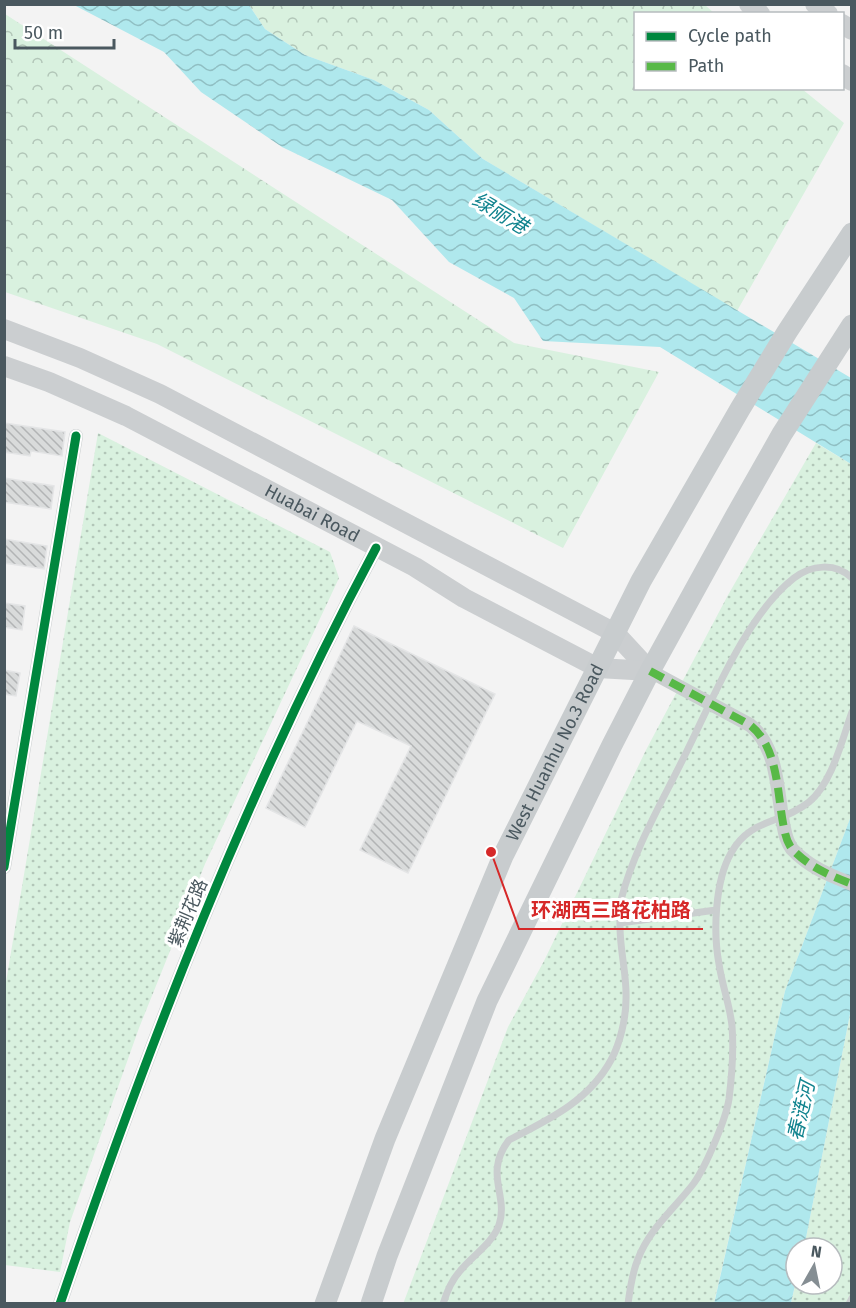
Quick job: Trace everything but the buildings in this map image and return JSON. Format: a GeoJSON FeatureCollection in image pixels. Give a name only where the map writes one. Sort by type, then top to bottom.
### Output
{"type":"FeatureCollection","features":[{"type":"Feature","properties":{"kind":"main road","name":"West Huanhu No.3 Road"},"geometry":{"type":"LineString","coordinates":[[325,1304],[385,1139],[494,878],[641,581],[740,409],[852,233]]}},
{"type":"Feature","properties":{"kind":"main road"},"geometry":{"type":"LineString","coordinates":[[371,1304],[399,1226],[488,1001],[650,671],[782,434],[852,325]]}},
{"type":"Feature","properties":{"kind":"main road","name":"Huabai Road"},"geometry":{"type":"LineString","coordinates":[[4,329],[80,358],[160,394],[615,633],[650,671]]}},
{"type":"Feature","properties":{"kind":"main road","name":"Huabai Road"},"geometry":{"type":"LineString","coordinates":[[4,366],[49,382],[126,416],[415,567],[464,598],[598,668],[650,671]]}},
{"type":"Feature","properties":{"kind":"street"},"geometry":{"type":"LineString","coordinates":[[4,867],[76,436]]}},
{"type":"Feature","properties":{"kind":"street","name":"紫荆花路"},"geometry":{"type":"LineString","coordinates":[[60,1304],[114,1146],[167,1004],[293,716],[376,548]]}},
{"type":"Feature","properties":{"kind":"street"},"geometry":{"type":"LineString","coordinates":[[650,671],[711,703],[759,732],[777,777],[786,839],[792,849],[816,870],[852,884]]}},
{"type":"Feature","properties":{"kind":"lane"},"geometry":{"type":"LineString","coordinates":[[443,1304],[447,1289],[460,1271],[489,1241],[498,1228],[501,1218],[496,1169],[509,1140],[582,1098],[594,1085],[611,1059],[622,1028],[626,1000],[620,945],[620,904],[628,873],[744,638],[767,606],[794,578],[816,567],[831,567],[846,572],[852,578]]}},
{"type":"Feature","properties":{"kind":"lane"},"geometry":{"type":"LineString","coordinates":[[628,1304],[638,1259],[651,1234],[696,1181],[719,1132],[729,1103],[733,1065],[732,1024],[718,962],[716,910],[721,879],[731,853],[742,837],[755,826],[782,817],[811,800],[825,782],[852,712]]}},
{"type":"Feature","properties":{"kind":"lane"},"geometry":{"type":"LineString","coordinates":[[620,923],[716,910]]}},
{"type":"Feature","properties":{"kind":"lane"},"geometry":{"type":"LineString","coordinates":[[849,1304],[852,1298]]}},
{"type":"Feature","properties":{"kind":"green space"},"geometry":{"type":"Polygon","coordinates":[[[249,5],[705,5],[713,12],[634,12],[634,90],[803,90],[844,123],[737,311],[483,159],[429,110],[374,80],[305,55],[265,29],[249,5]]]}},
{"type":"Feature","properties":{"kind":"green space"},"geometry":{"type":"Polygon","coordinates":[[[5,14],[514,343],[659,372],[563,548],[157,344],[5,292],[5,14]]]}},
{"type":"Feature","properties":{"kind":"green space"},"geometry":{"type":"Polygon","coordinates":[[[98,433],[330,552],[339,578],[205,864],[139,1028],[70,1222],[60,1272],[5,1265],[5,988],[98,433]]]}},
{"type":"Feature","properties":{"kind":"green space"},"geometry":{"type":"Polygon","coordinates":[[[816,443],[851,464],[851,816],[785,991],[714,1303],[403,1304],[508,1027],[544,961],[646,750],[728,595],[816,443]]]}},
{"type":"Feature","properties":{"kind":"green space"},"geometry":{"type":"Polygon","coordinates":[[[851,1009],[851,1303],[791,1304],[793,1296],[844,1296],[844,1236],[806,1236],[851,1009]]]}},
{"type":"Feature","properties":{"kind":"water","name":"绿丽港"},"geometry":{"type":"Polygon","coordinates":[[[74,5],[249,5],[265,29],[305,55],[374,80],[429,110],[483,159],[851,378],[851,464],[660,347],[543,341],[514,298],[449,262],[392,200],[282,147],[201,92],[164,52],[74,5]]]}},
{"type":"Feature","properties":{"kind":"water","name":"春涟河"},"geometry":{"type":"Polygon","coordinates":[[[851,816],[851,1009],[806,1236],[784,1236],[784,1296],[793,1296],[791,1303],[714,1304],[785,991],[851,816]]]}},
{"type":"Feature","properties":{"kind":"marked path"},"geometry":{"type":"LineString","coordinates":[[650,671],[750,725],[759,734],[766,745],[775,770],[784,830],[790,846],[812,866],[852,884]]}},
{"type":"Feature","properties":{"kind":"cycle path"},"geometry":{"type":"LineString","coordinates":[[4,867],[76,436]]}},
{"type":"Feature","properties":{"kind":"cycle path"},"geometry":{"type":"LineString","coordinates":[[60,1304],[128,1110],[203,919],[285,731],[376,548]]}},
{"type":"Feature","properties":{"kind":"place","name":"环湖西三路花柏路"},"geometry":{"type":"Point","coordinates":[491,852]}}]}
